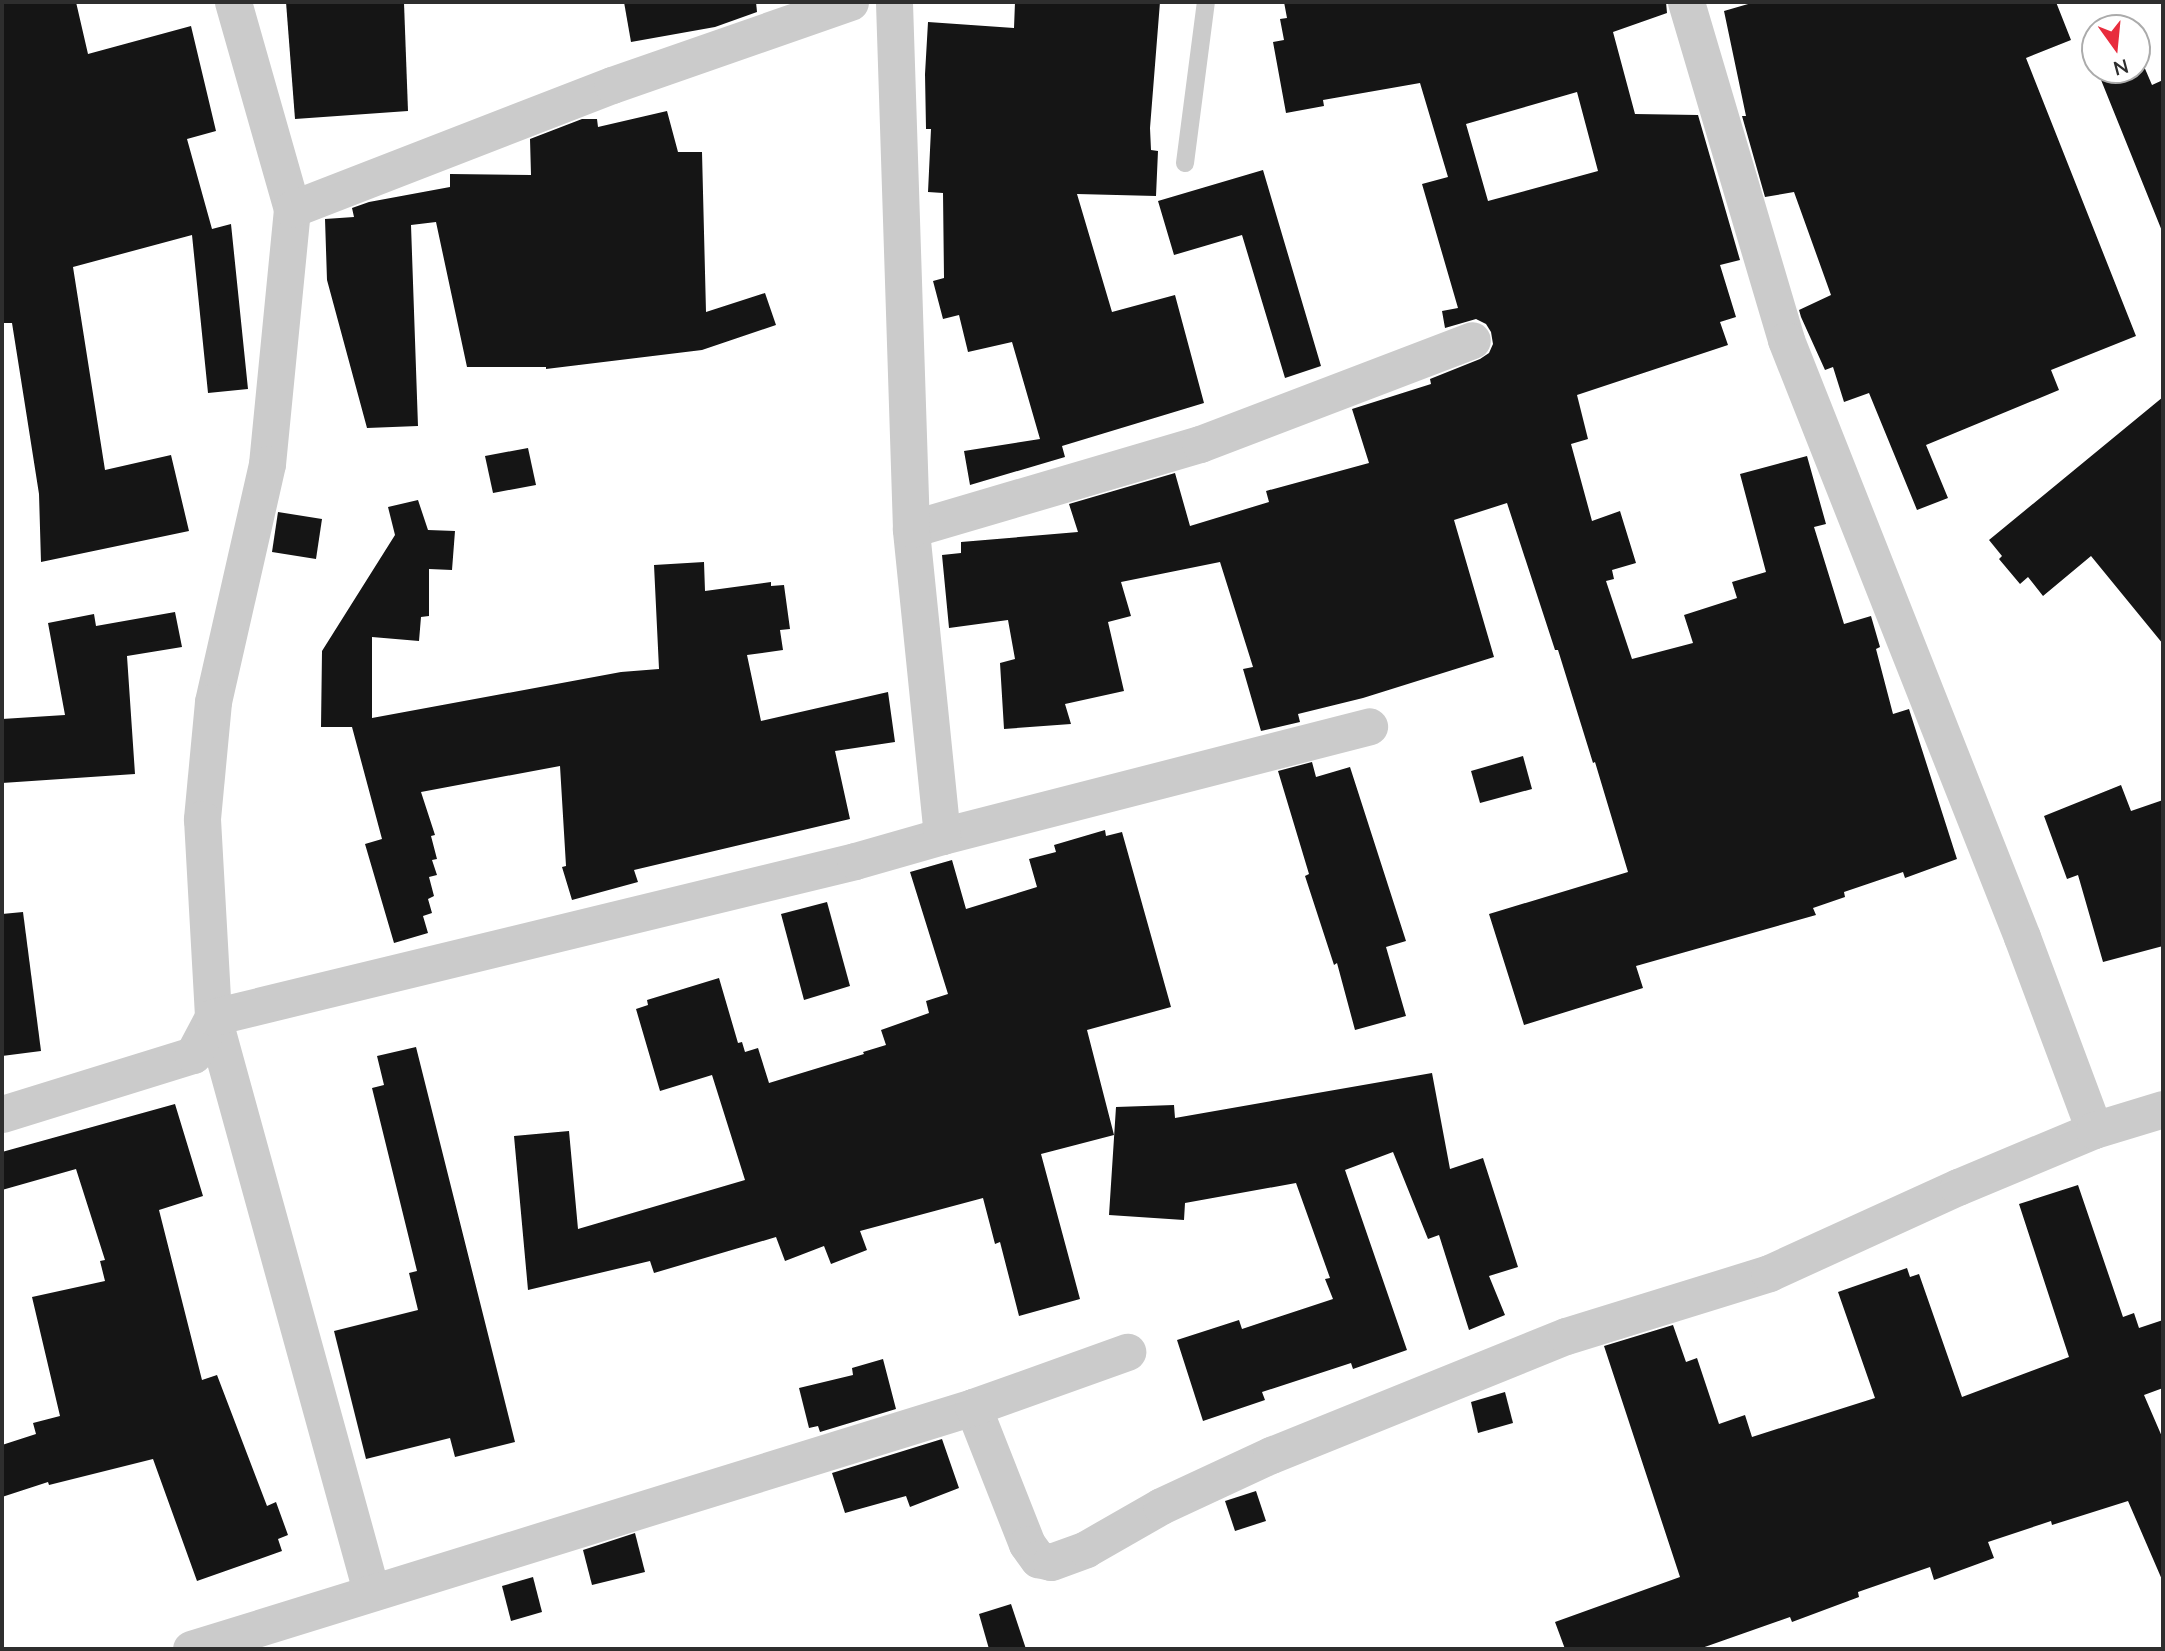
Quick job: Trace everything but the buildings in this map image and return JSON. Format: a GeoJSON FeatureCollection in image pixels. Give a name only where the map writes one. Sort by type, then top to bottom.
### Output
{"type":"FeatureCollection","features":[{"type":"Feature","properties":{"kind":"street"},"geometry":{"type":"LineString","coordinates":[[233,2],[292,209],[267,464],[213,702],[202,819],[213,1017],[371,1591]]}},
{"type":"Feature","properties":{"kind":"street"},"geometry":{"type":"LineString","coordinates":[[292,209],[612,85],[850,2]]}},
{"type":"Feature","properties":{"kind":"street"},"geometry":{"type":"LineString","coordinates":[[894,2],[911,529],[942,836]]}},
{"type":"Feature","properties":{"kind":"street"},"geometry":{"type":"LineString","coordinates":[[1691,3],[1786,340],[2022,937],[2094,1130]]}},
{"type":"Feature","properties":{"kind":"street"},"geometry":{"type":"LineString","coordinates":[[911,529],[1200,444],[1472,340]]}},
{"type":"Feature","properties":{"kind":"street"},"geometry":{"type":"LineString","coordinates":[[2,1114],[193,1055],[213,1017],[855,861],[1369,726]]}},
{"type":"Feature","properties":{"kind":"street"},"geometry":{"type":"LineString","coordinates":[[973,1407],[1027,1544],[1038,1559],[1052,1562],[1086,1549],[1161,1506],[1271,1455],[1566,1336],[1769,1273],[1958,1187],[2094,1130],[2163,1109]]}},
{"type":"Feature","properties":{"kind":"street"},"geometry":{"type":"LineString","coordinates":[[191,1649],[371,1591],[973,1407],[1127,1352]]}},
{"type":"Feature","properties":{"kind":"lane"},"geometry":{"type":"LineString","coordinates":[[1185,163],[1206,2]]}}]}
